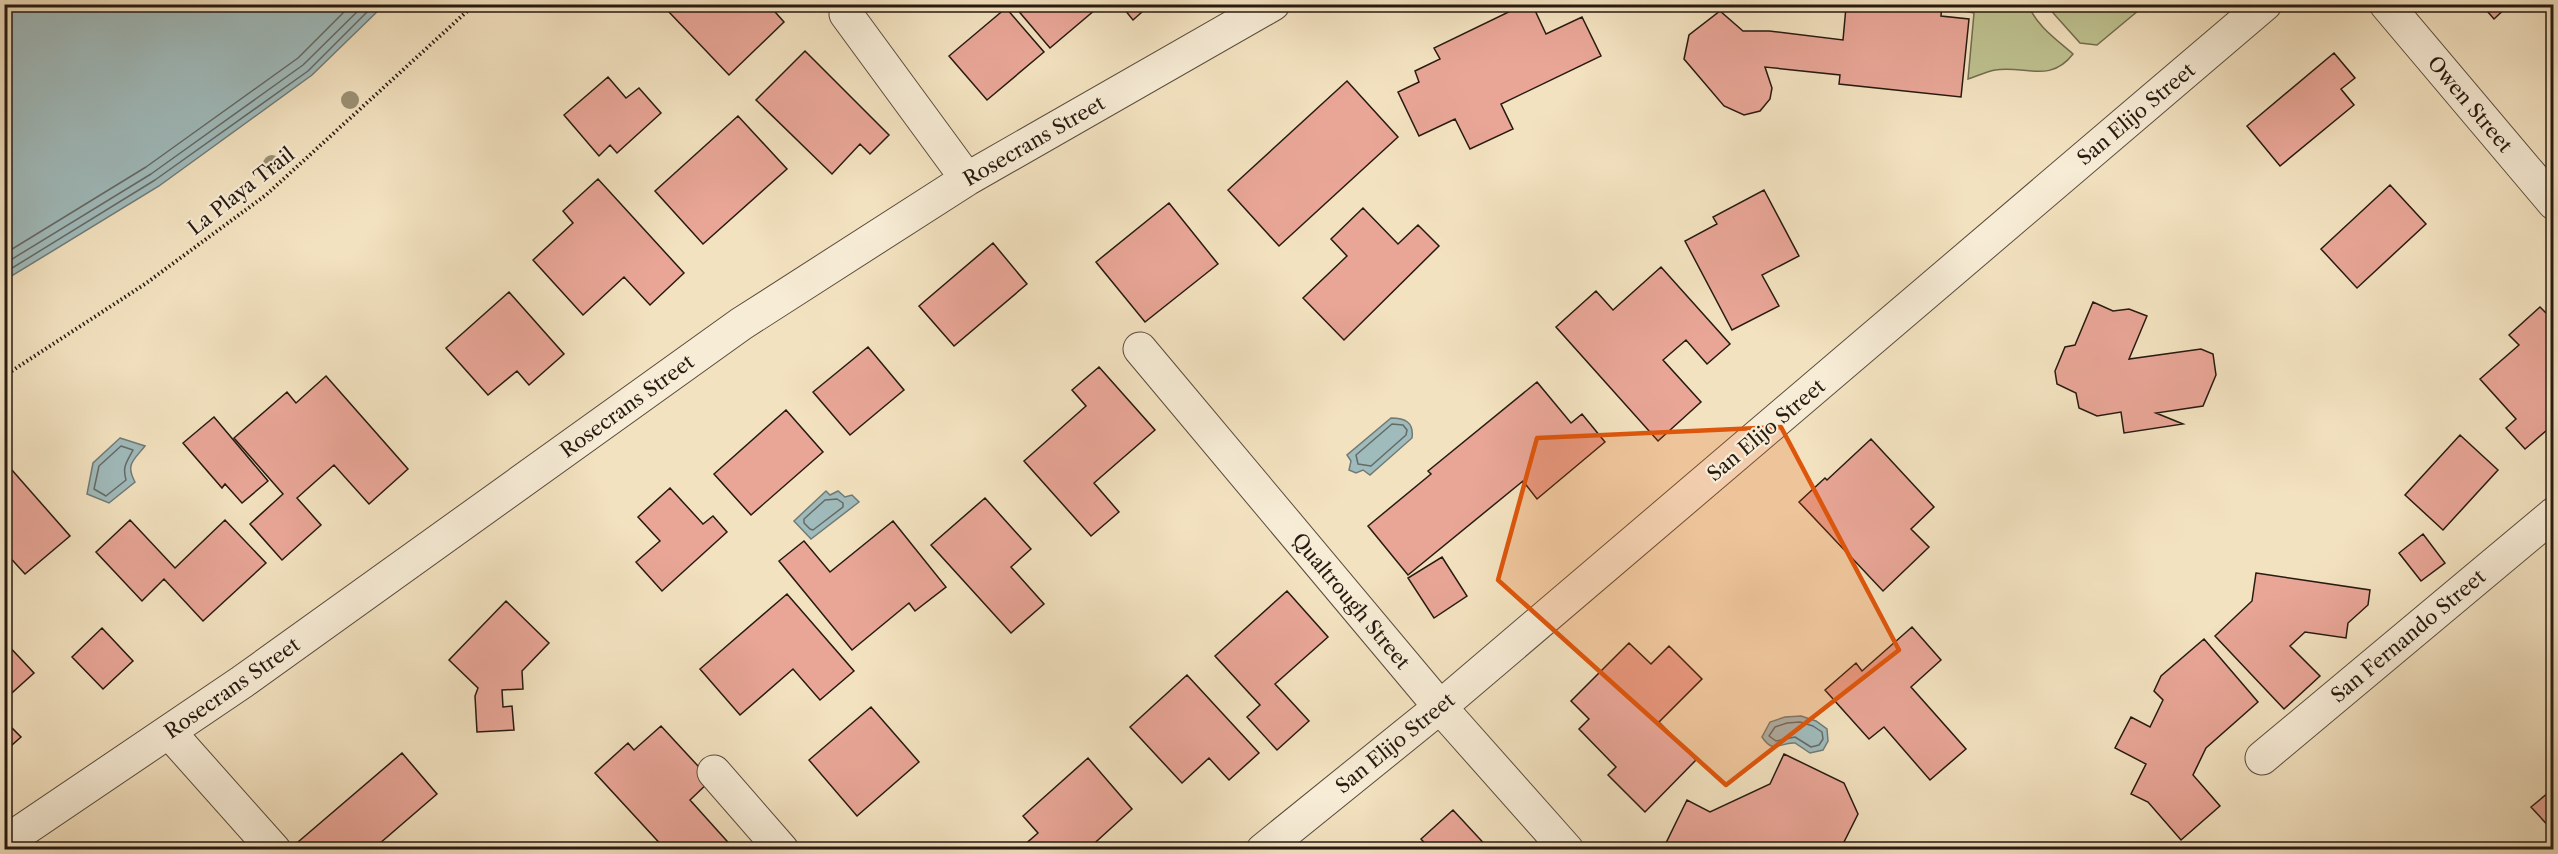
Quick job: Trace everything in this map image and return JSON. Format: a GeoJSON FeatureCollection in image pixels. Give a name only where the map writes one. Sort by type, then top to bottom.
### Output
{"type":"FeatureCollection","features":[{"type":"Feature","properties":{"kind":"street","name":"Rosecrans Street"},"geometry":{"type":"LineString","coordinates":[[4,843],[169,732],[741,324],[967,179],[1273,4]]}},
{"type":"Feature","properties":{"kind":"street","name":"San Elijo Street"},"geometry":{"type":"LineString","coordinates":[[1263,849],[1440,707],[2265,4]]}},
{"type":"Feature","properties":{"kind":"street","name":"Owen Street"},"geometry":{"type":"LineString","coordinates":[[2386,4],[2553,203]]}},
{"type":"Feature","properties":{"kind":"street"},"geometry":{"type":"LineString","coordinates":[[846,14],[967,179]]}},
{"type":"Feature","properties":{"kind":"street","name":"Qualtrough Street"},"geometry":{"type":"LineString","coordinates":[[1140,349],[1440,707],[1567,849]]}},
{"type":"Feature","properties":{"kind":"street","name":"San Fernando Street"},"geometry":{"type":"LineString","coordinates":[[2262,758],[2553,514]]}},
{"type":"Feature","properties":{"kind":"street"},"geometry":{"type":"LineString","coordinates":[[169,732],[274,849]]}},
{"type":"Feature","properties":{"kind":"street"},"geometry":{"type":"LineString","coordinates":[[714,772],[782,849]]}},
{"type":"Feature","properties":{"kind":"path","name":"La Playa Trail"},"geometry":{"type":"LineString","coordinates":[[4,376],[145,284],[266,195],[475,4]]}},
{"type":"Feature","properties":{"kind":"highlighted area"},"geometry":{"type":"Polygon","coordinates":[[[1781,427],[1899,650],[1726,785],[1498,580],[1537,438],[1781,427]]]}},
{"type":"Feature","properties":{"kind":"green space"},"geometry":{"type":"Polygon","coordinates":[[[1942,5],[2028,5],[2042,26],[2073,54],[2064,63],[2046,71],[1995,70],[1968,79],[1974,13],[1942,7],[1942,5]]]}},
{"type":"Feature","properties":{"kind":"green space"},"geometry":{"type":"Polygon","coordinates":[[[2046,5],[2145,5],[2097,45],[2080,43],[2046,5]]]}},
{"type":"Feature","properties":{"kind":"water"},"geometry":{"type":"Polygon","coordinates":[[[5,4],[384,5],[312,75],[159,186],[5,280],[5,4]]]}},
{"type":"Feature","properties":{"kind":"water"},"geometry":{"type":"Polygon","coordinates":[[[1391,418],[1408,422],[1412,428],[1412,438],[1370,475],[1363,470],[1356,473],[1349,470],[1351,461],[1347,455],[1391,418]]]}},
{"type":"Feature","properties":{"kind":"water"},"geometry":{"type":"Polygon","coordinates":[[[120,438],[145,446],[132,462],[131,471],[135,482],[109,503],[87,494],[93,463],[120,438]]]}},
{"type":"Feature","properties":{"kind":"water"},"geometry":{"type":"Polygon","coordinates":[[[826,491],[830,495],[838,491],[845,497],[852,495],[859,502],[811,539],[794,521],[826,491]]]}},
{"type":"Feature","properties":{"kind":"water"},"geometry":{"type":"Polygon","coordinates":[[[1801,716],[1816,721],[1827,729],[1828,741],[1823,750],[1810,753],[1795,743],[1773,747],[1762,737],[1770,722],[1785,717],[1801,716]]]}},
{"type":"Feature","properties":{"kind":"building"},"geometry":{"type":"Polygon","coordinates":[[[677,4],[768,4],[784,22],[729,75],[669,12],[677,4]]]}},
{"type":"Feature","properties":{"kind":"building"},"geometry":{"type":"Polygon","coordinates":[[[1020,4],[1102,4],[1050,48],[1016,8],[1020,4]]]}},
{"type":"Feature","properties":{"kind":"building"},"geometry":{"type":"Polygon","coordinates":[[[1120,4],[1151,4],[1133,20],[1120,4]]]}},
{"type":"Feature","properties":{"kind":"building"},"geometry":{"type":"Polygon","coordinates":[[[1525,4],[1532,4],[1546,34],[1582,17],[1601,56],[1501,104],[1513,129],[1470,149],[1455,119],[1419,136],[1398,92],[1419,82],[1415,71],[1440,59],[1434,48],[1525,4]]]}},
{"type":"Feature","properties":{"kind":"building"},"geometry":{"type":"Polygon","coordinates":[[[1876,4],[1942,4],[1941,16],[1969,19],[1961,97],[1839,84],[1840,75],[1765,67],[1772,88],[1770,99],[1760,111],[1744,115],[1724,106],[1684,59],[1689,35],[1720,11],[1743,31],[1769,31],[1843,40],[1846,7],[1876,10],[1876,4]]]}},
{"type":"Feature","properties":{"kind":"building"},"geometry":{"type":"Polygon","coordinates":[[[2481,4],[2510,4],[2494,19],[2481,4]]]}},
{"type":"Feature","properties":{"kind":"building"},"geometry":{"type":"Polygon","coordinates":[[[1006,8],[1044,52],[987,100],[949,56],[1006,8]]]}},
{"type":"Feature","properties":{"kind":"building"},"geometry":{"type":"Polygon","coordinates":[[[805,51],[889,135],[870,154],[860,144],[832,174],[756,100],[805,51]]]}},
{"type":"Feature","properties":{"kind":"building"},"geometry":{"type":"Polygon","coordinates":[[[2334,53],[2355,78],[2341,89],[2354,105],[2280,166],[2247,126],[2334,53]]]}},
{"type":"Feature","properties":{"kind":"building"},"geometry":{"type":"Polygon","coordinates":[[[608,77],[626,98],[639,88],[661,113],[617,153],[610,145],[599,156],[564,115],[608,77]]]}},
{"type":"Feature","properties":{"kind":"building"},"geometry":{"type":"Polygon","coordinates":[[[1347,81],[1398,137],[1279,246],[1228,190],[1347,81]]]}},
{"type":"Feature","properties":{"kind":"building"},"geometry":{"type":"Polygon","coordinates":[[[738,116],[787,169],[703,244],[655,191],[738,116]]]}},
{"type":"Feature","properties":{"kind":"building"},"geometry":{"type":"Polygon","coordinates":[[[598,179],[684,273],[650,305],[624,277],[583,315],[533,260],[573,223],[563,211],[598,179]]]}},
{"type":"Feature","properties":{"kind":"building"},"geometry":{"type":"Polygon","coordinates":[[[2390,185],[2426,224],[2357,288],[2321,249],[2390,185]]]}},
{"type":"Feature","properties":{"kind":"building"},"geometry":{"type":"Polygon","coordinates":[[[1764,190],[1799,256],[1762,275],[1779,306],[1732,330],[1685,241],[1717,224],[1713,217],[1764,190]]]}},
{"type":"Feature","properties":{"kind":"building"},"geometry":{"type":"Polygon","coordinates":[[[1169,203],[1218,264],[1145,322],[1096,262],[1169,203]]]}},
{"type":"Feature","properties":{"kind":"building"},"geometry":{"type":"Polygon","coordinates":[[[1363,208],[1398,244],[1418,225],[1439,246],[1344,340],[1303,298],[1347,256],[1331,239],[1363,208]]]}},
{"type":"Feature","properties":{"kind":"building"},"geometry":{"type":"Polygon","coordinates":[[[993,243],[1027,284],[954,346],[919,306],[993,243]]]}},
{"type":"Feature","properties":{"kind":"building"},"geometry":{"type":"Polygon","coordinates":[[[1661,267],[1730,344],[1707,364],[1686,340],[1663,360],[1701,402],[1658,441],[1556,327],[1596,291],[1613,310],[1661,267]]]}},
{"type":"Feature","properties":{"kind":"building"},"geometry":{"type":"Polygon","coordinates":[[[509,292],[564,354],[529,385],[517,371],[488,395],[446,348],[509,292]]]}},
{"type":"Feature","properties":{"kind":"building"},"geometry":{"type":"Polygon","coordinates":[[[2093,302],[2113,311],[2129,309],[2147,316],[2129,359],[2201,349],[2213,354],[2216,375],[2203,406],[2156,413],[2183,424],[2124,433],[2121,412],[2097,416],[2079,408],[2076,393],[2057,384],[2055,371],[2065,347],[2075,345],[2093,302]]]}},
{"type":"Feature","properties":{"kind":"building"},"geometry":{"type":"Polygon","coordinates":[[[2540,307],[2554,321],[2554,401],[2549,405],[2554,410],[2554,424],[2525,449],[2506,428],[2516,419],[2480,379],[2519,345],[2509,335],[2540,307]]]}},
{"type":"Feature","properties":{"kind":"building"},"geometry":{"type":"Polygon","coordinates":[[[868,347],[904,390],[850,435],[813,392],[868,347]]]}},
{"type":"Feature","properties":{"kind":"building"},"geometry":{"type":"Polygon","coordinates":[[[1099,367],[1155,430],[1094,483],[1119,512],[1091,536],[1024,461],[1086,406],[1072,390],[1099,367]]]}},
{"type":"Feature","properties":{"kind":"building"},"geometry":{"type":"Polygon","coordinates":[[[326,376],[408,469],[369,504],[334,465],[297,498],[321,525],[282,560],[250,524],[283,494],[234,438],[287,392],[296,403],[326,376]]]}},
{"type":"Feature","properties":{"kind":"building"},"geometry":{"type":"Polygon","coordinates":[[[1537,382],[1571,423],[1582,414],[1605,442],[1537,499],[1523,481],[1408,575],[1368,526],[1431,474],[1428,471],[1537,382]]]}},
{"type":"Feature","properties":{"kind":"building"},"geometry":{"type":"Polygon","coordinates":[[[786,410],[823,452],[751,515],[714,474],[786,410]]]}},
{"type":"Feature","properties":{"kind":"building"},"geometry":{"type":"Polygon","coordinates":[[[214,417],[268,481],[242,503],[225,484],[222,488],[183,443],[214,417]]]}},
{"type":"Feature","properties":{"kind":"building"},"geometry":{"type":"Polygon","coordinates":[[[2460,435],[2498,470],[2443,530],[2405,495],[2460,435]]]}},
{"type":"Feature","properties":{"kind":"building"},"geometry":{"type":"Polygon","coordinates":[[[1871,439],[1934,507],[1911,529],[1929,547],[1883,591],[1799,502],[1825,478],[1827,480],[1871,439]]]}},
{"type":"Feature","properties":{"kind":"building"},"geometry":{"type":"Polygon","coordinates":[[[4,461],[70,536],[25,574],[4,551],[4,461]]]}},
{"type":"Feature","properties":{"kind":"building"},"geometry":{"type":"Polygon","coordinates":[[[670,488],[703,524],[713,516],[727,532],[662,591],[636,562],[660,541],[638,517],[670,488]]]}},
{"type":"Feature","properties":{"kind":"building"},"geometry":{"type":"Polygon","coordinates":[[[985,498],[1031,549],[1011,567],[1044,604],[1011,633],[931,545],[985,498]]]}},
{"type":"Feature","properties":{"kind":"building"},"geometry":{"type":"Polygon","coordinates":[[[130,520],[175,568],[225,520],[266,563],[203,621],[164,579],[142,601],[96,552],[130,520]]]}},
{"type":"Feature","properties":{"kind":"building"},"geometry":{"type":"Polygon","coordinates":[[[893,521],[946,587],[915,611],[909,603],[852,650],[779,561],[804,541],[830,572],[893,521]]]}},
{"type":"Feature","properties":{"kind":"building"},"geometry":{"type":"Polygon","coordinates":[[[2423,534],[2445,563],[2421,581],[2399,553],[2423,534]]]}},
{"type":"Feature","properties":{"kind":"building"},"geometry":{"type":"Polygon","coordinates":[[[1442,557],[1467,596],[1434,618],[1408,578],[1442,557]]]}},
{"type":"Feature","properties":{"kind":"building"},"geometry":{"type":"Polygon","coordinates":[[[2256,573],[2370,590],[2368,605],[2348,623],[2346,638],[2305,632],[2290,646],[2320,676],[2284,709],[2215,636],[2252,601],[2256,573]]]}},
{"type":"Feature","properties":{"kind":"building"},"geometry":{"type":"Polygon","coordinates":[[[1287,591],[1328,637],[1275,684],[1309,721],[1277,750],[1247,717],[1260,705],[1215,656],[1287,591]]]}},
{"type":"Feature","properties":{"kind":"building"},"geometry":{"type":"Polygon","coordinates":[[[787,594],[854,671],[820,700],[793,669],[740,715],[700,669],[787,594]]]}},
{"type":"Feature","properties":{"kind":"building"},"geometry":{"type":"Polygon","coordinates":[[[506,601],[549,643],[522,671],[523,689],[502,690],[503,707],[512,706],[514,730],[477,732],[475,696],[478,688],[449,660],[506,601]]]}},
{"type":"Feature","properties":{"kind":"building"},"geometry":{"type":"Polygon","coordinates":[[[1912,627],[1941,660],[1911,687],[1966,749],[1930,780],[1884,727],[1869,739],[1825,690],[1856,663],[1862,671],[1912,627]]]}},
{"type":"Feature","properties":{"kind":"building"},"geometry":{"type":"Polygon","coordinates":[[[102,628],[133,661],[103,689],[72,657],[102,628]]]}},
{"type":"Feature","properties":{"kind":"building"},"geometry":{"type":"Polygon","coordinates":[[[2204,639],[2258,702],[2206,748],[2193,775],[2220,806],[2181,840],[2148,802],[2131,794],[2146,764],[2115,748],[2131,717],[2150,727],[2163,700],[2154,691],[2161,676],[2204,639]]]}},
{"type":"Feature","properties":{"kind":"building"},"geometry":{"type":"Polygon","coordinates":[[[4,641],[34,673],[4,700],[4,641]]]}},
{"type":"Feature","properties":{"kind":"building"},"geometry":{"type":"Polygon","coordinates":[[[1629,643],[1651,664],[1669,646],[1702,679],[1659,722],[1696,760],[1645,812],[1608,775],[1616,767],[1579,729],[1589,719],[1571,701],[1629,643]]]}},
{"type":"Feature","properties":{"kind":"building"},"geometry":{"type":"Polygon","coordinates":[[[1187,675],[1259,753],[1229,780],[1209,758],[1182,783],[1130,727],[1187,675]]]}},
{"type":"Feature","properties":{"kind":"building"},"geometry":{"type":"Polygon","coordinates":[[[871,707],[919,762],[857,816],[809,760],[871,707]]]}},
{"type":"Feature","properties":{"kind":"building"},"geometry":{"type":"Polygon","coordinates":[[[4,720],[21,737],[4,752],[4,720]]]}},
{"type":"Feature","properties":{"kind":"building"},"geometry":{"type":"Polygon","coordinates":[[[661,726],[711,780],[690,800],[735,850],[666,850],[595,773],[628,743],[634,750],[661,726]]]}},
{"type":"Feature","properties":{"kind":"building"},"geometry":{"type":"Polygon","coordinates":[[[402,753],[437,794],[372,850],[305,850],[298,842],[402,753]]]}},
{"type":"Feature","properties":{"kind":"building"},"geometry":{"type":"Polygon","coordinates":[[[1784,754],[1844,783],[1858,814],[1840,850],[1675,850],[1665,845],[1687,800],[1710,812],[1770,784],[1784,754]]]}},
{"type":"Feature","properties":{"kind":"building"},"geometry":{"type":"Polygon","coordinates":[[[1088,758],[1132,809],[1087,850],[1024,850],[1022,847],[1038,833],[1023,816],[1088,758]]]}},
{"type":"Feature","properties":{"kind":"building"},"geometry":{"type":"Polygon","coordinates":[[[2554,788],[2554,832],[2531,807],[2554,788]]]}},
{"type":"Feature","properties":{"kind":"building"},"geometry":{"type":"Polygon","coordinates":[[[1453,810],[1490,850],[1431,850],[1421,839],[1453,810]]]}}]}
